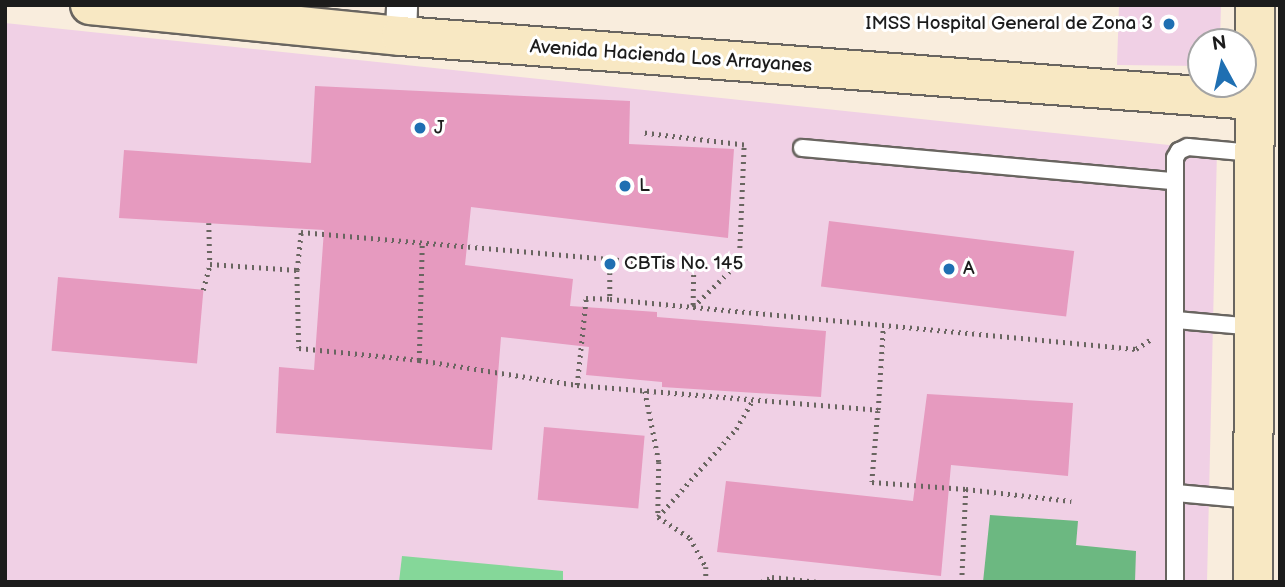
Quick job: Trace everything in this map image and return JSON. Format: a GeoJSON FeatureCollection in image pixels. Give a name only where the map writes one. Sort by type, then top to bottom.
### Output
{"type":"FeatureCollection","features":[{"type":"Feature","properties":{"kind":"street","name":"Avenida Hacienda Los Arrayanes"},"geometry":{"type":"LineString","coordinates":[[90,5],[402,21],[1253,100]]}},
{"type":"Feature","properties":{"kind":"street"},"geometry":{"type":"LineString","coordinates":[[1253,582],[1253,500],[1269,349],[1253,153],[1255,5]]}},
{"type":"Feature","properties":{"kind":"lane"},"geometry":{"type":"LineString","coordinates":[[1175,582],[1175,158],[1179,151],[1188,147],[1253,153]]}},
{"type":"Feature","properties":{"kind":"lane"},"geometry":{"type":"LineString","coordinates":[[802,148],[1175,181]]}},
{"type":"Feature","properties":{"kind":"lane"},"geometry":{"type":"LineString","coordinates":[[1176,320],[1269,349]]}},
{"type":"Feature","properties":{"kind":"lane"},"geometry":{"type":"LineString","coordinates":[[1175,493],[1253,500]]}},
{"type":"Feature","properties":{"kind":"path"},"geometry":{"type":"LineString","coordinates":[[644,133],[744,145],[739,262],[693,307]]}},
{"type":"Feature","properties":{"kind":"path"},"geometry":{"type":"LineString","coordinates":[[203,290],[210,264],[209,223]]}},
{"type":"Feature","properties":{"kind":"path"},"geometry":{"type":"LineString","coordinates":[[693,307],[694,268],[301,232],[297,271],[299,348],[419,360],[577,385],[878,410]]}},
{"type":"Feature","properties":{"kind":"path"},"geometry":{"type":"LineString","coordinates":[[419,360],[422,243]]}},
{"type":"Feature","properties":{"kind":"path"},"geometry":{"type":"LineString","coordinates":[[610,259],[610,299]]}},
{"type":"Feature","properties":{"kind":"path"},"geometry":{"type":"LineString","coordinates":[[210,264],[297,271]]}},
{"type":"Feature","properties":{"kind":"path"},"geometry":{"type":"LineString","coordinates":[[577,385],[586,298],[883,328],[1136,349],[1176,320]]}},
{"type":"Feature","properties":{"kind":"path"},"geometry":{"type":"LineString","coordinates":[[883,328],[872,482],[1071,501]]}},
{"type":"Feature","properties":{"kind":"path"},"geometry":{"type":"LineString","coordinates":[[645,391],[659,462],[658,517]]}},
{"type":"Feature","properties":{"kind":"path"},"geometry":{"type":"LineString","coordinates":[[658,517],[736,429],[753,400]]}},
{"type":"Feature","properties":{"kind":"path"},"geometry":{"type":"LineString","coordinates":[[962,582],[966,489]]}},
{"type":"Feature","properties":{"kind":"path"},"geometry":{"type":"LineString","coordinates":[[658,517],[690,538],[706,567],[706,582]]}},
{"type":"Feature","properties":{"kind":"path"},"geometry":{"type":"LineString","coordinates":[[761,582],[772,577],[819,582]]}},
{"type":"Feature","properties":{"kind":"shaded area","name":"IMSS Hospital General de Zona 3"},"geometry":{"type":"Polygon","coordinates":[[[1119,5],[1221,5],[1220,28],[1187,28],[1187,66],[1117,65],[1119,5]]]}},
{"type":"Feature","properties":{"kind":"shaded area","name":"CBTis No. 145"},"geometry":{"type":"Polygon","coordinates":[[[5,23],[1217,150],[1207,582],[5,582],[5,23]]]}},
{"type":"Feature","properties":{"kind":"green space"},"geometry":{"type":"Polygon","coordinates":[[[990,515],[1078,521],[1076,545],[1136,551],[1135,582],[983,582],[990,515]]]}},
{"type":"Feature","properties":{"kind":"green space"},"geometry":{"type":"Polygon","coordinates":[[[402,556],[563,571],[563,582],[399,582],[402,556]]]}},
{"type":"Feature","properties":{"kind":"building"},"geometry":{"type":"Polygon","coordinates":[[[315,86],[630,101],[629,144],[734,149],[728,238],[471,207],[465,265],[573,279],[570,306],[657,312],[657,317],[826,331],[821,397],[662,387],[662,382],[586,375],[589,347],[501,337],[492,450],[276,433],[279,367],[314,370],[324,230],[119,218],[124,150],[311,163],[315,86]]]}},
{"type":"Feature","properties":{"kind":"building","name":"A"},"geometry":{"type":"Polygon","coordinates":[[[829,221],[1074,251],[1066,317],[821,287],[829,221]]]}},
{"type":"Feature","properties":{"kind":"building"},"geometry":{"type":"Polygon","coordinates":[[[58,277],[203,290],[197,363],[52,351],[58,277]]]}},
{"type":"Feature","properties":{"kind":"building"},"geometry":{"type":"Polygon","coordinates":[[[927,394],[1073,403],[1068,476],[951,465],[941,576],[717,552],[726,481],[913,501],[927,394]]]}},
{"type":"Feature","properties":{"kind":"building"},"geometry":{"type":"Polygon","coordinates":[[[544,427],[645,436],[638,509],[538,500],[544,427]]]}},
{"type":"Feature","properties":{"kind":"place","name":"IMSS Hospital General de Zona 3"},"geometry":{"type":"Point","coordinates":[1169,24]}},
{"type":"Feature","properties":{"kind":"place","name":"J"},"geometry":{"type":"Point","coordinates":[420,128]}},
{"type":"Feature","properties":{"kind":"place","name":"L"},"geometry":{"type":"Point","coordinates":[625,186]}},
{"type":"Feature","properties":{"kind":"place","name":"CBTis No. 145"},"geometry":{"type":"Point","coordinates":[610,264]}},
{"type":"Feature","properties":{"kind":"place","name":"A"},"geometry":{"type":"Point","coordinates":[949,269]}}]}
